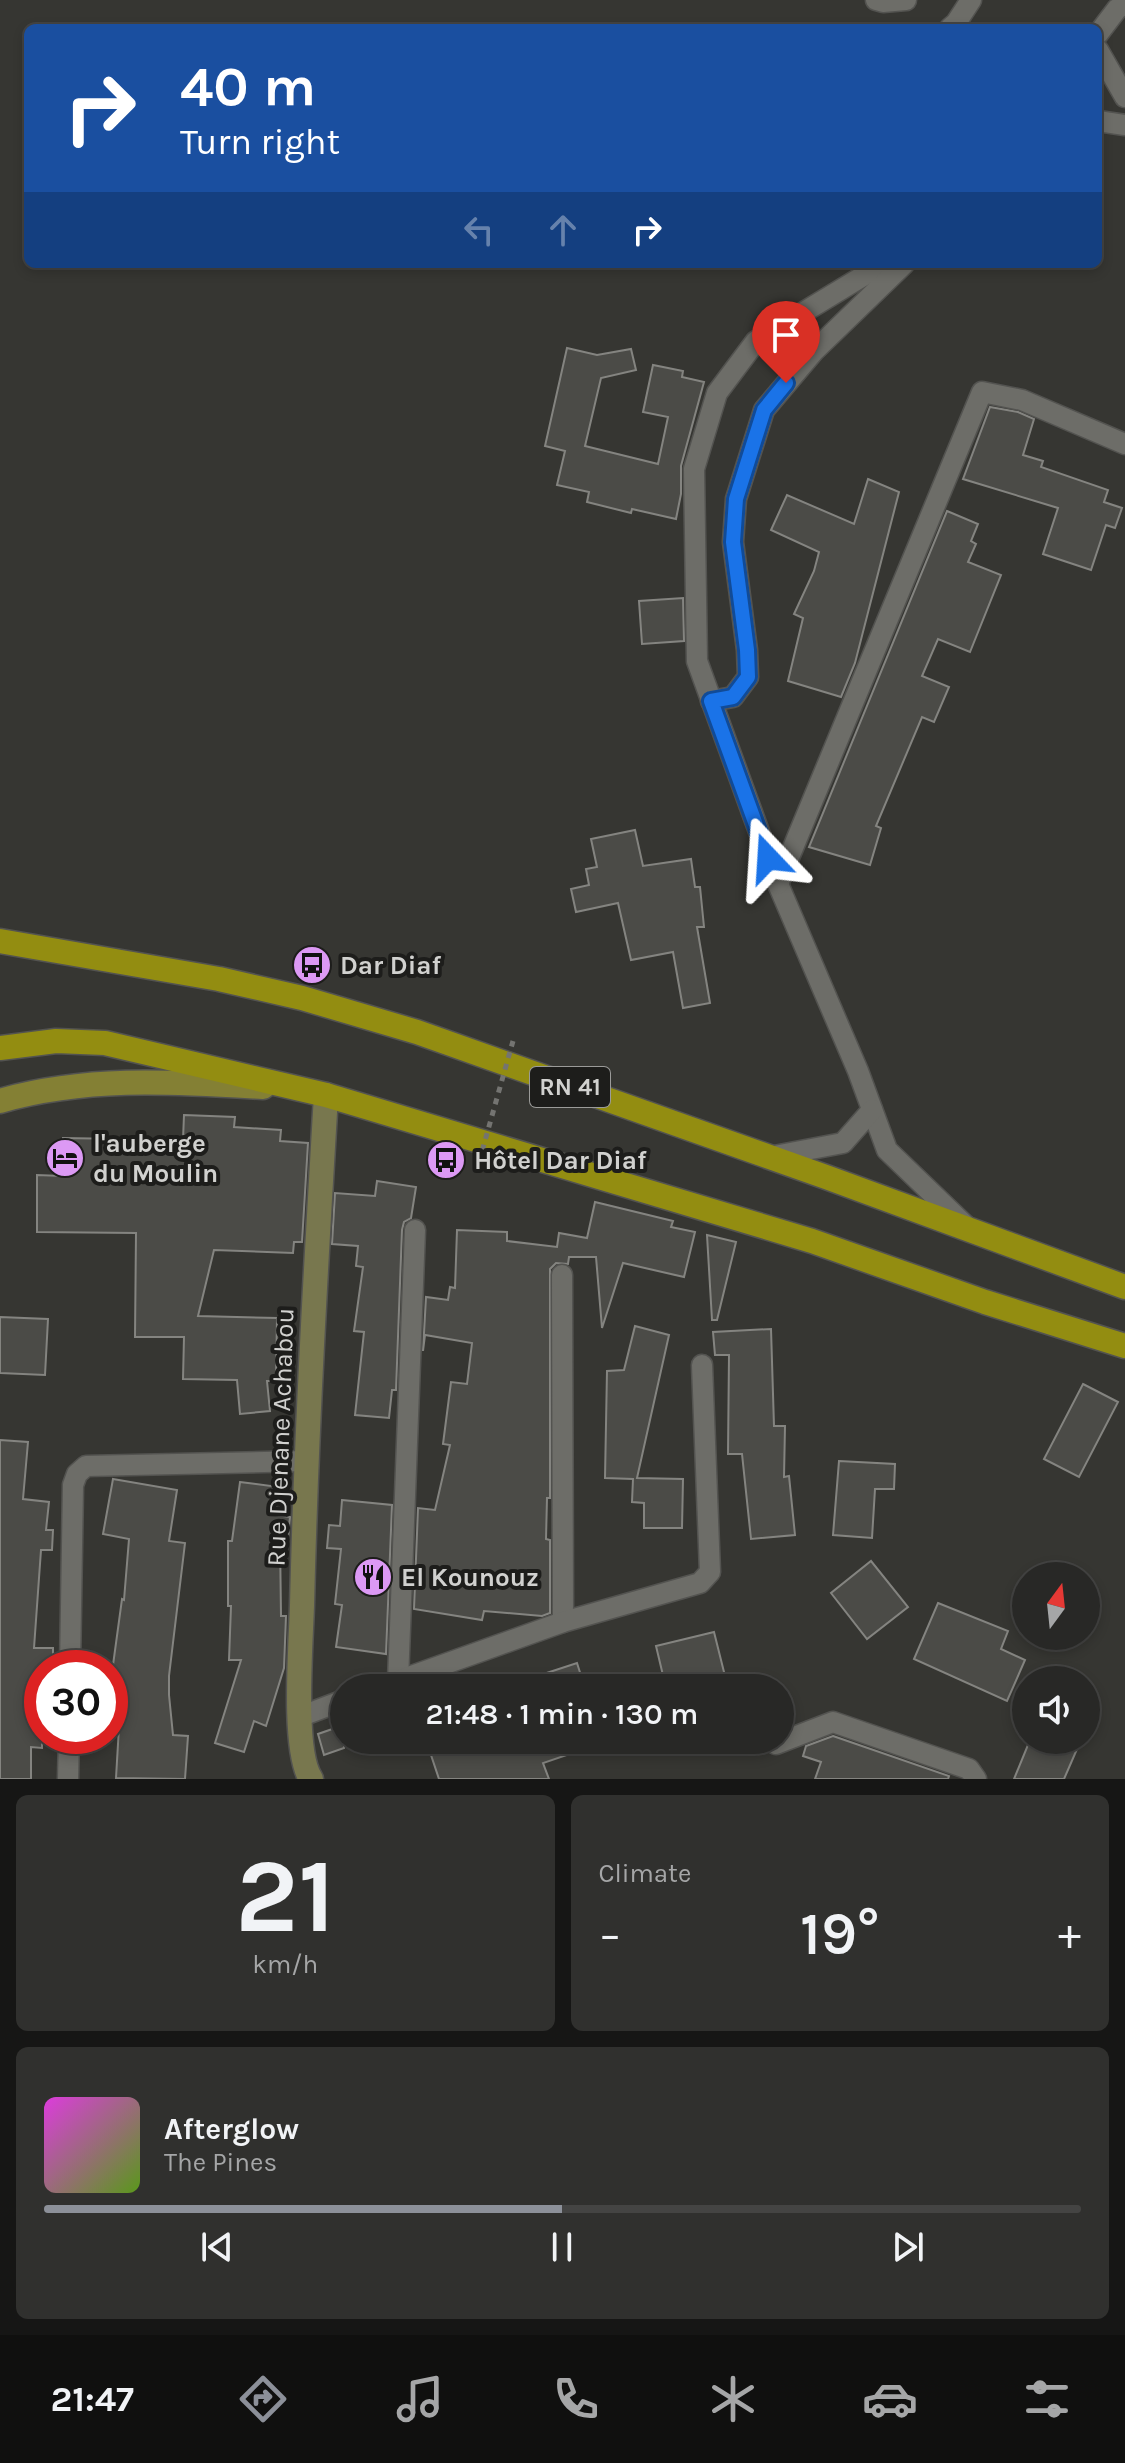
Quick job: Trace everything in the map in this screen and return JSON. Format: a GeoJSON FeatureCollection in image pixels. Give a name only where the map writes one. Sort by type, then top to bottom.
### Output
{"type":"FeatureCollection","features":[{"type":"Feature","properties":{"kind":"highway","name":"RN 41"},"geometry":{"type":"LineString","coordinates":[[0,941],[219,979],[330,1006],[417,1032],[1125,1287]]}},
{"type":"Feature","properties":{"kind":"highway"},"geometry":{"type":"LineString","coordinates":[[0,1048],[56,1041],[105,1043],[326,1095],[812,1241],[985,1302],[1125,1346]]}},
{"type":"Feature","properties":{"kind":"main road"},"geometry":{"type":"LineString","coordinates":[[0,1101],[82,1084],[164,1081],[301,1089]]}},
{"type":"Feature","properties":{"kind":"main road","name":"Rue Djenane Achabou"},"geometry":{"type":"LineString","coordinates":[[302,1776],[299,1717],[306,1461],[326,1095]]}},
{"type":"Feature","properties":{"kind":"street"},"geometry":{"type":"LineString","coordinates":[[876,0],[906,0]]}},
{"type":"Feature","properties":{"kind":"street"},"geometry":{"type":"LineString","coordinates":[[953,24],[971,0]]}},
{"type":"Feature","properties":{"kind":"street"},"geometry":{"type":"LineString","coordinates":[[1102,29],[1119,9]]}},
{"type":"Feature","properties":{"kind":"street"},"geometry":{"type":"LineString","coordinates":[[1102,57],[1125,97]]}},
{"type":"Feature","properties":{"kind":"street"},"geometry":{"type":"LineString","coordinates":[[1102,122],[1125,125]]}},
{"type":"Feature","properties":{"kind":"street"},"geometry":{"type":"LineString","coordinates":[[876,268],[756,341],[717,393],[694,469],[697,661],[778,884],[858,1071],[887,1150],[971,1231]]}},
{"type":"Feature","properties":{"kind":"street"},"geometry":{"type":"LineString","coordinates":[[711,701],[733,697],[748,677],[733,542],[736,499],[764,410],[814,351],[900,268]]}},
{"type":"Feature","properties":{"kind":"street"},"geometry":{"type":"LineString","coordinates":[[778,884],[982,392],[1022,400],[1125,444]]}},
{"type":"Feature","properties":{"kind":"street"},"geometry":{"type":"LineString","coordinates":[[769,1157],[843,1143],[872,1110]]}},
{"type":"Feature","properties":{"kind":"street"},"geometry":{"type":"LineString","coordinates":[[398,1674],[415,1230]]}},
{"type":"Feature","properties":{"kind":"street"},"geometry":{"type":"LineString","coordinates":[[562,1275],[563,1622]]}},
{"type":"Feature","properties":{"kind":"street"},"geometry":{"type":"LineString","coordinates":[[418,1674],[563,1622],[700,1583],[710,1572],[702,1365]]}},
{"type":"Feature","properties":{"kind":"street"},"geometry":{"type":"LineString","coordinates":[[70,1650],[73,1485],[77,1474],[86,1466],[306,1461]]}},
{"type":"Feature","properties":{"kind":"street"},"geometry":{"type":"LineString","coordinates":[[299,1717],[330,1705]]}},
{"type":"Feature","properties":{"kind":"street"},"geometry":{"type":"LineString","coordinates":[[794,1737],[833,1722],[969,1769],[976,1779]]}},
{"type":"Feature","properties":{"kind":"street"},"geometry":{"type":"LineString","coordinates":[[68,1779],[69,1754]]}},
{"type":"Feature","properties":{"kind":"path"},"geometry":{"type":"LineString","coordinates":[[479,1162],[513,1041]]}},
{"type":"Feature","properties":{"kind":"building"},"geometry":{"type":"Polygon","coordinates":[[[567,348],[597,355],[631,349],[636,370],[601,378],[585,446],[658,464],[668,417],[643,412],[653,365],[683,371],[682,377],[704,382],[681,466],[681,494],[676,519],[632,509],[631,513],[587,502],[589,492],[557,485],[565,451],[545,446],[567,348]]]}},
{"type":"Feature","properties":{"kind":"building"},"geometry":{"type":"Polygon","coordinates":[[[990,407],[1018,412],[1034,419],[1023,455],[1043,461],[1041,467],[1108,490],[1104,502],[1122,508],[1115,528],[1106,525],[1091,570],[1043,554],[1058,508],[963,479],[990,407]]]}},
{"type":"Feature","properties":{"kind":"building"},"geometry":{"type":"Polygon","coordinates":[[[868,479],[899,492],[855,663],[841,697],[788,681],[803,618],[794,614],[814,571],[819,552],[771,530],[787,495],[854,524],[868,479]]]}},
{"type":"Feature","properties":{"kind":"building"},"geometry":{"type":"Polygon","coordinates":[[[947,511],[978,524],[971,541],[976,544],[968,562],[1001,575],[970,652],[938,639],[922,676],[949,687],[934,722],[922,717],[876,826],[881,828],[870,865],[809,847],[947,511]]]}},
{"type":"Feature","properties":{"kind":"building"},"geometry":{"type":"Polygon","coordinates":[[[683,598],[684,641],[642,644],[639,601],[683,598]]]}},
{"type":"Feature","properties":{"kind":"building"},"geometry":{"type":"Polygon","coordinates":[[[635,830],[643,866],[691,859],[695,887],[700,887],[704,927],[697,927],[710,1003],[683,1008],[673,952],[631,960],[618,903],[576,912],[571,889],[589,885],[586,869],[597,867],[591,839],[635,830]]]}},
{"type":"Feature","properties":{"kind":"building"},"geometry":{"type":"Polygon","coordinates":[[[184,1115],[235,1117],[234,1127],[281,1130],[280,1141],[308,1143],[302,1242],[294,1242],[293,1253],[214,1250],[198,1316],[277,1318],[276,1381],[267,1381],[270,1411],[240,1414],[237,1380],[183,1379],[184,1337],[135,1337],[136,1233],[37,1232],[37,1175],[62,1176],[63,1138],[183,1140],[184,1115]]]}},
{"type":"Feature","properties":{"kind":"building"},"geometry":{"type":"Polygon","coordinates":[[[377,1181],[416,1187],[411,1218],[404,1222],[402,1230],[396,1390],[392,1390],[389,1418],[355,1415],[364,1332],[354,1331],[363,1267],[356,1266],[358,1246],[332,1244],[335,1193],[375,1196],[377,1181]]]}},
{"type":"Feature","properties":{"kind":"building"},"geometry":{"type":"Polygon","coordinates":[[[595,1202],[673,1221],[671,1227],[695,1232],[684,1277],[623,1263],[602,1328],[596,1257],[569,1257],[568,1264],[556,1263],[550,1269],[550,1498],[547,1498],[546,1539],[550,1540],[550,1613],[542,1616],[484,1611],[482,1620],[414,1609],[418,1508],[435,1510],[450,1445],[443,1444],[451,1382],[467,1384],[472,1343],[425,1335],[423,1351],[426,1297],[448,1300],[450,1287],[455,1288],[457,1230],[507,1232],[507,1241],[557,1247],[559,1233],[587,1238],[595,1202]]]}},
{"type":"Feature","properties":{"kind":"building"},"geometry":{"type":"Polygon","coordinates":[[[707,1235],[736,1242],[717,1320],[712,1320],[707,1235]]]}},
{"type":"Feature","properties":{"kind":"building"},"geometry":{"type":"Polygon","coordinates":[[[0,1317],[48,1319],[45,1375],[0,1373],[0,1317]]]}},
{"type":"Feature","properties":{"kind":"building"},"geometry":{"type":"Polygon","coordinates":[[[635,1326],[669,1335],[637,1478],[683,1479],[682,1528],[644,1528],[644,1503],[632,1502],[633,1479],[605,1478],[607,1371],[624,1370],[635,1326]]]}},
{"type":"Feature","properties":{"kind":"building"},"geometry":{"type":"Polygon","coordinates":[[[771,1329],[774,1426],[785,1426],[784,1477],[789,1476],[795,1535],[751,1539],[742,1454],[728,1454],[729,1355],[715,1355],[713,1332],[771,1329]]]}},
{"type":"Feature","properties":{"kind":"building"},"geometry":{"type":"Polygon","coordinates":[[[1083,1384],[1118,1402],[1079,1477],[1044,1459],[1083,1384]]]}},
{"type":"Feature","properties":{"kind":"building"},"geometry":{"type":"Polygon","coordinates":[[[0,1440],[28,1442],[23,1499],[49,1502],[46,1530],[53,1530],[52,1550],[41,1550],[34,1648],[53,1650],[24,1650],[24,1754],[31,1754],[31,1779],[0,1779],[0,1440]]]}},
{"type":"Feature","properties":{"kind":"building"},"geometry":{"type":"Polygon","coordinates":[[[839,1461],[895,1464],[894,1489],[875,1489],[872,1538],[833,1535],[839,1461]]]}},
{"type":"Feature","properties":{"kind":"building"},"geometry":{"type":"Polygon","coordinates":[[[113,1479],[177,1490],[169,1541],[185,1543],[169,1695],[173,1735],[188,1736],[185,1779],[116,1778],[117,1754],[128,1754],[128,1650],[115,1650],[124,1600],[129,1539],[103,1534],[113,1479]]]}},
{"type":"Feature","properties":{"kind":"building"},"geometry":{"type":"Polygon","coordinates":[[[240,1482],[279,1487],[275,1515],[290,1517],[288,1540],[280,1539],[281,1616],[286,1616],[284,1668],[266,1726],[254,1721],[244,1752],[215,1743],[241,1660],[229,1660],[231,1606],[228,1606],[228,1541],[232,1541],[240,1482]]]}},
{"type":"Feature","properties":{"kind":"building","name":"El Kounouz"},"geometry":{"type":"Polygon","coordinates":[[[342,1500],[392,1505],[386,1654],[336,1647],[342,1605],[335,1604],[341,1549],[327,1548],[329,1525],[340,1526],[342,1500]]]}},
{"type":"Feature","properties":{"kind":"building"},"geometry":{"type":"Polygon","coordinates":[[[871,1561],[908,1607],[867,1639],[831,1593],[871,1561]]]}},
{"type":"Feature","properties":{"kind":"building"},"geometry":{"type":"Polygon","coordinates":[[[938,1603],[1008,1631],[1001,1649],[1025,1660],[1022,1666],[1012,1666],[1012,1690],[1007,1701],[914,1659],[938,1603]]]}},
{"type":"Feature","properties":{"kind":"building"},"geometry":{"type":"Polygon","coordinates":[[[714,1632],[724,1674],[663,1674],[656,1646],[714,1632]]]}},
{"type":"Feature","properties":{"kind":"building"},"geometry":{"type":"Polygon","coordinates":[[[577,1663],[581,1674],[543,1674],[577,1663]]]}},
{"type":"Feature","properties":{"kind":"building"},"geometry":{"type":"Polygon","coordinates":[[[330,1730],[330,1753],[324,1755],[318,1734],[330,1730]]]}},
{"type":"Feature","properties":{"kind":"building"},"geometry":{"type":"Polygon","coordinates":[[[833,1736],[949,1776],[948,1779],[815,1779],[821,1762],[803,1756],[806,1746],[833,1736]]]}},
{"type":"Feature","properties":{"kind":"building"},"geometry":{"type":"Polygon","coordinates":[[[431,1754],[570,1754],[543,1763],[549,1779],[439,1779],[431,1754]]]}},
{"type":"Feature","properties":{"kind":"building"},"geometry":{"type":"Polygon","coordinates":[[[1024,1754],[1075,1754],[1064,1779],[1014,1779],[1024,1754]]]}},
{"type":"Feature","properties":{"kind":"place","name":"Dar Diaf"},"geometry":{"type":"Point","coordinates":[312,965]}},
{"type":"Feature","properties":{"kind":"place","name":"l'auberge du Moulin"},"geometry":{"type":"Point","coordinates":[65,1158]}},
{"type":"Feature","properties":{"kind":"place","name":"Hôtel Dar Diaf"},"geometry":{"type":"Point","coordinates":[446,1160]}},
{"type":"Feature","properties":{"kind":"place","name":"El Kounouz"},"geometry":{"type":"Point","coordinates":[373,1577]}},
{"type":"Feature","properties":{"kind":"route"},"geometry":{"type":"LineString","coordinates":[[768,858],[711,701],[733,697],[748,677],[733,542],[736,499],[764,410],[786,383]]}}]}
